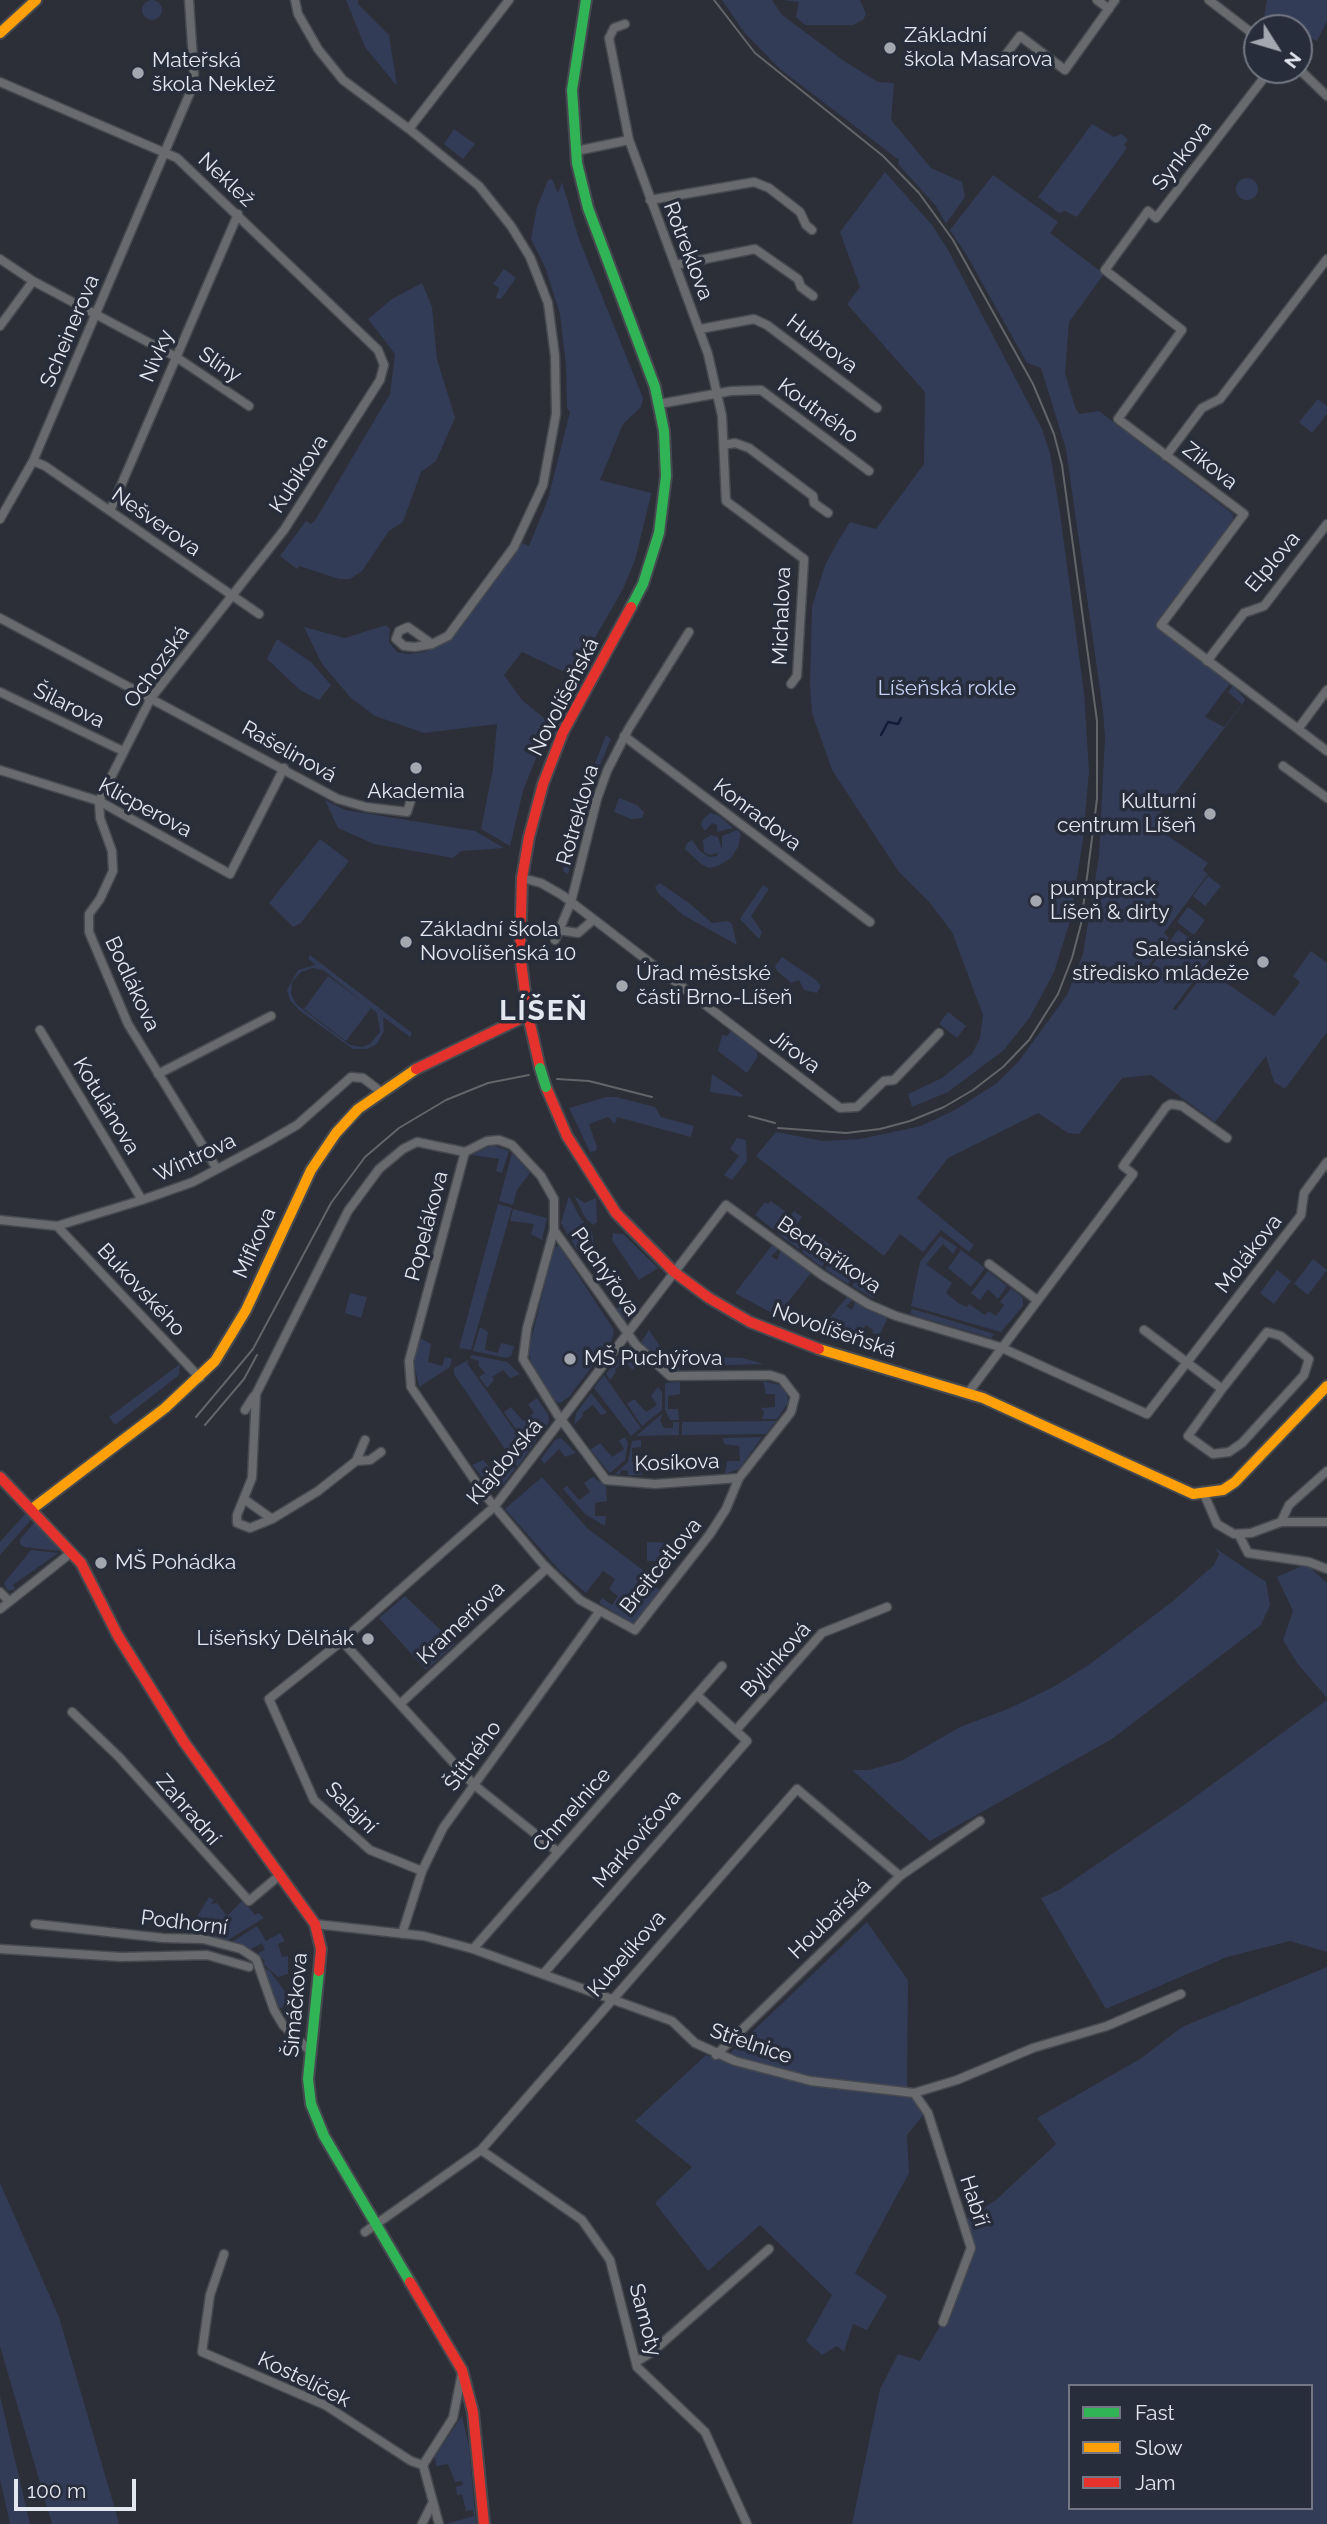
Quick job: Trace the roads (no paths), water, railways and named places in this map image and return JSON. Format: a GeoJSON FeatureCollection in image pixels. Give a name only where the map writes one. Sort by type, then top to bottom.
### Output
{"type":"FeatureCollection","features":[{"type":"Feature","properties":{"kind":"street"},"geometry":{"type":"LineString","coordinates":[[0,33],[36,0]]}},
{"type":"Feature","properties":{"kind":"street","name":"Scheinerova"},"geometry":{"type":"LineString","coordinates":[[0,519],[33,461],[194,81],[189,0]]}},
{"type":"Feature","properties":{"kind":"street"},"geometry":{"type":"LineString","coordinates":[[295,0],[298,14],[318,49],[343,80],[409,128],[479,186],[511,226],[530,257],[548,303],[555,356],[556,414],[543,485],[514,547],[448,636],[432,644]]}},
{"type":"Feature","properties":{"kind":"street"},"geometry":{"type":"LineString","coordinates":[[409,128],[509,0]]}},
{"type":"Feature","properties":{"kind":"street","name":"Novolíšeňská"},"geometry":{"type":"LineString","coordinates":[[586,0],[572,90],[576,151],[588,208],[646,358],[659,404],[666,466],[664,499],[654,550],[631,611],[575,709],[549,765],[534,814],[522,878],[520,954],[528,1016],[546,1087],[567,1136],[604,1196],[639,1238],[674,1272],[709,1298],[788,1339],[968,1393],[1018,1413],[1178,1489],[1204,1494]]}},
{"type":"Feature","properties":{"kind":"street"},"geometry":{"type":"LineString","coordinates":[[1097,0],[1109,9]]}},
{"type":"Feature","properties":{"kind":"street"},"geometry":{"type":"LineString","coordinates":[[1007,54],[1020,36],[1065,70],[1115,0]]}},
{"type":"Feature","properties":{"kind":"street"},"geometry":{"type":"LineString","coordinates":[[1209,0],[1243,26]]}},
{"type":"Feature","properties":{"kind":"street","name":"Rotreklova"},"geometry":{"type":"LineString","coordinates":[[625,24],[614,28],[609,38],[629,139],[700,329],[718,393],[724,444],[726,501]]}},
{"type":"Feature","properties":{"kind":"street","name":"Neklež"},"geometry":{"type":"LineString","coordinates":[[0,82],[177,158],[378,350],[384,365]]}},
{"type":"Feature","properties":{"kind":"street"},"geometry":{"type":"LineString","coordinates":[[1313,82],[1327,96]]}},
{"type":"Feature","properties":{"kind":"street","name":"Synkova"},"geometry":{"type":"LineString","coordinates":[[1166,456],[1118,419],[1182,330],[1105,270],[1147,211],[1156,218],[1259,84]]}},
{"type":"Feature","properties":{"kind":"street"},"geometry":{"type":"LineString","coordinates":[[576,151],[629,139]]}},
{"type":"Feature","properties":{"kind":"street"},"geometry":{"type":"LineString","coordinates":[[650,200],[754,181],[769,188],[800,212],[806,225],[812,230]]}},
{"type":"Feature","properties":{"kind":"street","name":"Nivky"},"geometry":{"type":"LineString","coordinates":[[110,511],[238,214]]}},
{"type":"Feature","properties":{"kind":"street"},"geometry":{"type":"LineString","coordinates":[[675,265],[755,249],[798,279],[801,287],[813,296]]}},
{"type":"Feature","properties":{"kind":"street","name":"Slíny"},"geometry":{"type":"LineString","coordinates":[[0,259],[33,281],[176,357],[250,406]]}},
{"type":"Feature","properties":{"kind":"street","name":"Zikova"},"geometry":{"type":"LineString","coordinates":[[1207,661],[1161,625],[1244,514],[1166,456],[1202,408],[1220,399],[1327,259]]}},
{"type":"Feature","properties":{"kind":"street"},"geometry":{"type":"LineString","coordinates":[[0,326],[33,281]]}},
{"type":"Feature","properties":{"kind":"street","name":"Hubrova"},"geometry":{"type":"LineString","coordinates":[[700,329],[754,319],[877,408]]}},
{"type":"Feature","properties":{"kind":"street","name":"Kubíkova"},"geometry":{"type":"LineString","coordinates":[[232,596],[295,513],[380,380],[384,365]]}},
{"type":"Feature","properties":{"kind":"street","name":"Koutného"},"geometry":{"type":"LineString","coordinates":[[659,404],[718,393],[761,390],[869,471]]}},
{"type":"Feature","properties":{"kind":"street"},"geometry":{"type":"LineString","coordinates":[[724,444],[735,443],[749,449],[814,496],[814,503],[828,513]]}},
{"type":"Feature","properties":{"kind":"street","name":"Nešverova"},"geometry":{"type":"LineString","coordinates":[[33,461],[45,466],[259,614]]}},
{"type":"Feature","properties":{"kind":"street","name":"Michalova"},"geometry":{"type":"LineString","coordinates":[[726,501],[804,559],[797,676],[791,684]]}},
{"type":"Feature","properties":{"kind":"street","name":"Elplova"},"geometry":{"type":"LineString","coordinates":[[1207,661],[1244,613],[1264,606],[1327,524]]}},
{"type":"Feature","properties":{"kind":"street","name":"Ochozská"},"geometry":{"type":"LineString","coordinates":[[99,801],[151,698],[232,596]]}},
{"type":"Feature","properties":{"kind":"street","name":"Rašelinová"},"geometry":{"type":"LineString","coordinates":[[0,618],[338,799],[366,807],[407,812],[411,800]]}},
{"type":"Feature","properties":{"kind":"street","name":"Rotreklova"},"geometry":{"type":"LineString","coordinates":[[555,940],[571,902],[597,799],[624,736],[690,632]]}},
{"type":"Feature","properties":{"kind":"street"},"geometry":{"type":"LineString","coordinates":[[1207,661],[1327,751]]}},
{"type":"Feature","properties":{"kind":"street"},"geometry":{"type":"LineString","coordinates":[[1298,729],[1327,690]]}},
{"type":"Feature","properties":{"kind":"street","name":"Šilarova"},"geometry":{"type":"LineString","coordinates":[[0,692],[123,751]]}},
{"type":"Feature","properties":{"kind":"street","name":"Konradova"},"geometry":{"type":"LineString","coordinates":[[624,736],[870,922]]}},
{"type":"Feature","properties":{"kind":"street"},"geometry":{"type":"LineString","coordinates":[[1283,766],[1327,798]]}},
{"type":"Feature","properties":{"kind":"street","name":"Klicperova"},"geometry":{"type":"LineString","coordinates":[[0,770],[99,801],[230,874],[284,768]]}},
{"type":"Feature","properties":{"kind":"street","name":"Bodlákova"},"geometry":{"type":"LineString","coordinates":[[99,801],[100,818],[112,851],[113,872],[100,899],[89,914],[89,932],[128,1024],[217,1170]]}},
{"type":"Feature","properties":{"kind":"street","name":"Jírova"},"geometry":{"type":"LineString","coordinates":[[522,878],[541,883],[571,902],[840,1108],[857,1107],[884,1081],[894,1080],[939,1033]]}},
{"type":"Feature","properties":{"kind":"street"},"geometry":{"type":"LineString","coordinates":[[559,930],[578,933],[593,920]]}},
{"type":"Feature","properties":{"kind":"street"},"geometry":{"type":"LineString","coordinates":[[158,1074],[271,1016]]}},
{"type":"Feature","properties":{"kind":"street","name":"Mifkova"},"geometry":{"type":"LineString","coordinates":[[32,1509],[200,1378],[222,1352],[238,1326],[311,1170],[342,1127],[380,1091],[413,1070],[528,1016]]}},
{"type":"Feature","properties":{"kind":"street","name":"Kotulánova"},"geometry":{"type":"LineString","coordinates":[[40,1030],[142,1200]]}},
{"type":"Feature","properties":{"kind":"street","name":"Wintrova"},"geometry":{"type":"LineString","coordinates":[[0,1220],[57,1226],[142,1200],[217,1170],[297,1125],[351,1077],[363,1078],[380,1091]]}},
{"type":"Feature","properties":{"kind":"street"},"geometry":{"type":"LineString","coordinates":[[968,1393],[1133,1174],[1123,1166],[1166,1107],[1171,1104],[1182,1106],[1227,1138]]}},
{"type":"Feature","properties":{"kind":"street","name":"Puchýřova"},"geometry":{"type":"LineString","coordinates":[[465,1152],[487,1141],[499,1140],[512,1145],[541,1176],[554,1199],[554,1230],[522,1351],[526,1367],[562,1420]]}},
{"type":"Feature","properties":{"kind":"street","name":"Popelákova"},"geometry":{"type":"LineString","coordinates":[[245,1410],[256,1394],[339,1227],[373,1176],[391,1158],[417,1143],[465,1152],[409,1362],[409,1378],[419,1397],[495,1506]]}},
{"type":"Feature","properties":{"kind":"street","name":"Molákova"},"geometry":{"type":"LineString","coordinates":[[1000,1348],[1147,1414],[1301,1215],[1304,1193],[1327,1162]]}},
{"type":"Feature","properties":{"kind":"street","name":"Bednaříkova"},"geometry":{"type":"LineString","coordinates":[[674,1272],[726,1205],[822,1275],[868,1304],[896,1316],[1000,1348]]}},
{"type":"Feature","properties":{"kind":"street","name":"Bukovského"},"geometry":{"type":"LineString","coordinates":[[57,1226],[200,1378]]}},
{"type":"Feature","properties":{"kind":"street","name":"Puchýřova"},"geometry":{"type":"LineString","coordinates":[[554,1230],[627,1334],[649,1360],[670,1376],[770,1376],[782,1379],[791,1388],[794,1404]]}},
{"type":"Feature","properties":{"kind":"street"},"geometry":{"type":"LineString","coordinates":[[989,1264],[1037,1300]]}},
{"type":"Feature","properties":{"kind":"street","name":"Klajdovská"},"geometry":{"type":"LineString","coordinates":[[269,1699],[342,1641],[495,1506],[674,1272]]}},
{"type":"Feature","properties":{"kind":"street"},"geometry":{"type":"LineString","coordinates":[[1144,1330],[1222,1389]]}},
{"type":"Feature","properties":{"kind":"street"},"geometry":{"type":"LineString","coordinates":[[1267,1332],[1280,1336],[1309,1359],[1307,1371],[1294,1387],[1236,1449],[1221,1455],[1208,1452],[1188,1436],[1222,1389],[1267,1332]]}},
{"type":"Feature","properties":{"kind":"street"},"geometry":{"type":"LineString","coordinates":[[1327,1386],[1235,1482],[1223,1490],[1204,1494],[1217,1524],[1238,1535],[1248,1553],[1309,1562],[1327,1569]]}},
{"type":"Feature","properties":{"kind":"street","name":"Popelákova"},"geometry":{"type":"LineString","coordinates":[[256,1394],[252,1478],[237,1515],[240,1526],[250,1528],[272,1519]]}},
{"type":"Feature","properties":{"kind":"street","name":"Breitcetlova"},"geometry":{"type":"LineString","coordinates":[[495,1506],[547,1568],[580,1600],[629,1630],[635,1630],[710,1534],[734,1493],[739,1478],[794,1404]]}},
{"type":"Feature","properties":{"kind":"street","name":"Kosíkova"},"geometry":{"type":"LineString","coordinates":[[562,1420],[606,1480],[655,1484],[739,1478]]}},
{"type":"Feature","properties":{"kind":"street"},"geometry":{"type":"LineString","coordinates":[[244,1499],[272,1519],[318,1491],[356,1461],[365,1440]]}},
{"type":"Feature","properties":{"kind":"street"},"geometry":{"type":"LineString","coordinates":[[356,1461],[370,1460],[381,1452]]}},
{"type":"Feature","properties":{"kind":"street"},"geometry":{"type":"LineString","coordinates":[[1281,1522],[1289,1505],[1327,1471]]}},
{"type":"Feature","properties":{"kind":"street","name":"Šimáčkova"},"geometry":{"type":"LineString","coordinates":[[0,1477],[72,1552],[118,1636],[184,1742],[315,1924],[321,1950],[309,2094],[317,2121],[462,2370],[473,2412],[484,2524]]}},
{"type":"Feature","properties":{"kind":"street"},"geometry":{"type":"LineString","coordinates":[[1238,1535],[1281,1522],[1327,1522]]}},
{"type":"Feature","properties":{"kind":"street"},"geometry":{"type":"LineString","coordinates":[[0,1609],[72,1552]]}},
{"type":"Feature","properties":{"kind":"street","name":"Krameriova"},"geometry":{"type":"LineString","coordinates":[[400,1703],[547,1568]]}},
{"type":"Feature","properties":{"kind":"street"},"geometry":{"type":"LineString","coordinates":[[0,1592],[9,1601]]}},
{"type":"Feature","properties":{"kind":"street","name":"Bylinková"},"geometry":{"type":"LineString","coordinates":[[736,1730],[822,1633],[887,1607]]}},
{"type":"Feature","properties":{"kind":"street","name":"Štítného"},"geometry":{"type":"LineString","coordinates":[[402,1934],[422,1871],[437,1837],[599,1612]]}},
{"type":"Feature","properties":{"kind":"street"},"geometry":{"type":"LineString","coordinates":[[342,1641],[473,1784],[558,1852]]}},
{"type":"Feature","properties":{"kind":"street","name":"Chmelnice"},"geometry":{"type":"LineString","coordinates":[[473,1949],[722,1666]]}},
{"type":"Feature","properties":{"kind":"street"},"geometry":{"type":"LineString","coordinates":[[697,1695],[736,1730]]}},
{"type":"Feature","properties":{"kind":"street","name":"Salajní"},"geometry":{"type":"LineString","coordinates":[[269,1699],[314,1800],[370,1850],[422,1871]]}},
{"type":"Feature","properties":{"kind":"street","name":"Zahradní"},"geometry":{"type":"LineString","coordinates":[[72,1712],[118,1757],[248,1901],[280,1875]]}},
{"type":"Feature","properties":{"kind":"street","name":"Markovičova"},"geometry":{"type":"LineString","coordinates":[[544,1973],[747,1741],[736,1730]]}},
{"type":"Feature","properties":{"kind":"street","name":"Kubelíkova"},"geometry":{"type":"LineString","coordinates":[[365,2232],[481,2150],[797,1789],[900,1876]]}},
{"type":"Feature","properties":{"kind":"street","name":"Houbařská"},"geometry":{"type":"LineString","coordinates":[[716,2055],[900,1876],[980,1821]]}},
{"type":"Feature","properties":{"kind":"street","name":"Podhorní"},"geometry":{"type":"LineString","coordinates":[[35,1924],[163,1938],[203,1939],[241,1949],[256,1959],[274,2010],[283,2025],[311,2052]]}},
{"type":"Feature","properties":{"kind":"street","name":"Střelnice"},"geometry":{"type":"LineString","coordinates":[[315,1924],[402,1934],[473,1949],[672,2021],[689,2039],[716,2055],[811,2081],[914,2093],[957,2080],[1033,2048],[1107,2026],[1181,1994]]}},
{"type":"Feature","properties":{"kind":"street","name":"Podhorní"},"geometry":{"type":"LineString","coordinates":[[0,1949],[121,1957],[207,1955],[249,1967]]}},
{"type":"Feature","properties":{"kind":"street","name":"Habří"},"geometry":{"type":"LineString","coordinates":[[914,2093],[928,2113],[971,2248],[943,2322]]}},
{"type":"Feature","properties":{"kind":"street","name":"Samoty"},"geometry":{"type":"LineString","coordinates":[[481,2150],[582,2220],[610,2260],[637,2367],[705,2432],[747,2524]]}},
{"type":"Feature","properties":{"kind":"street"},"geometry":{"type":"LineString","coordinates":[[636,2362],[652,2352],[769,2249]]}},
{"type":"Feature","properties":{"kind":"street","name":"Kostelíček"},"geometry":{"type":"LineString","coordinates":[[224,2254],[210,2295],[202,2352],[325,2405],[411,2461],[423,2465]]}},
{"type":"Feature","properties":{"kind":"street"},"geometry":{"type":"LineString","coordinates":[[439,2524],[423,2465],[453,2418],[462,2370]]}},
{"type":"Feature","properties":{"kind":"street"},"geometry":{"type":"LineString","coordinates":[[422,2524],[433,2502]]}},
{"type":"Feature","properties":{"kind":"waterway"},"geometry":{"type":"LineString","coordinates":[[881,735],[888,722],[898,724],[901,718]]}},
{"type":"Feature","properties":{"kind":"tram line"},"geometry":{"type":"LineString","coordinates":[[714,0],[755,53],[883,156],[919,193],[953,240],[1033,384],[1054,434],[1062,465],[1097,721],[1097,799],[1081,924],[1058,994],[1029,1040],[1003,1067],[973,1090],[944,1107],[910,1121],[880,1129],[846,1133],[778,1128]]}},
{"type":"Feature","properties":{"kind":"tram line"},"geometry":{"type":"LineString","coordinates":[[196,1417],[253,1349],[331,1203],[365,1157],[399,1128],[446,1100],[488,1083],[529,1075]]}},
{"type":"Feature","properties":{"kind":"tram line"},"geometry":{"type":"LineString","coordinates":[[557,1079],[589,1081],[652,1097]]}},
{"type":"Feature","properties":{"kind":"tram line"},"geometry":{"type":"LineString","coordinates":[[749,1116],[775,1123]]}},
{"type":"Feature","properties":{"kind":"tram line"},"geometry":{"type":"LineString","coordinates":[[205,1425],[244,1379],[257,1355]]}},
{"type":"Feature","properties":{"kind":"place","name":"Základní škola Masarova"},"geometry":{"type":"Point","coordinates":[890,48]}},
{"type":"Feature","properties":{"kind":"place","name":"Mateřská škola Neklež"},"geometry":{"type":"Point","coordinates":[138,73]}},
{"type":"Feature","properties":{"kind":"place","name":"Akademia"},"geometry":{"type":"Point","coordinates":[416,768]}},
{"type":"Feature","properties":{"kind":"place","name":"Kulturní centrum Líšeň"},"geometry":{"type":"Point","coordinates":[1210,814]}},
{"type":"Feature","properties":{"kind":"place","name":"pumptrack Líšeň & dirty"},"geometry":{"type":"Point","coordinates":[1036,901]}},
{"type":"Feature","properties":{"kind":"place","name":"Základní škola Novolíšeňská 10"},"geometry":{"type":"Point","coordinates":[406,942]}},
{"type":"Feature","properties":{"kind":"place","name":"Salesiánské středisko mládeže"},"geometry":{"type":"Point","coordinates":[1263,962]}},
{"type":"Feature","properties":{"kind":"place","name":"Úřad městské části Brno-Líšeň"},"geometry":{"type":"Point","coordinates":[622,986]}},
{"type":"Feature","properties":{"kind":"place","name":"MŠ Puchýřova"},"geometry":{"type":"Point","coordinates":[570,1359]}},
{"type":"Feature","properties":{"kind":"place","name":"MŠ Pohádka"},"geometry":{"type":"Point","coordinates":[101,1563]}},
{"type":"Feature","properties":{"kind":"place","name":"Líšeňský Dělňák"},"geometry":{"type":"Point","coordinates":[368,1639]}},
{"type":"Feature","properties":{"kind":"district","name":"LÍŠEŇ"},"geometry":{"type":"Point","coordinates":[544,1012]}},
{"type":"Feature","properties":{"kind":"park label","name":"Líšeňská rokle"},"geometry":{"type":"Point","coordinates":[947,689]}}]}
